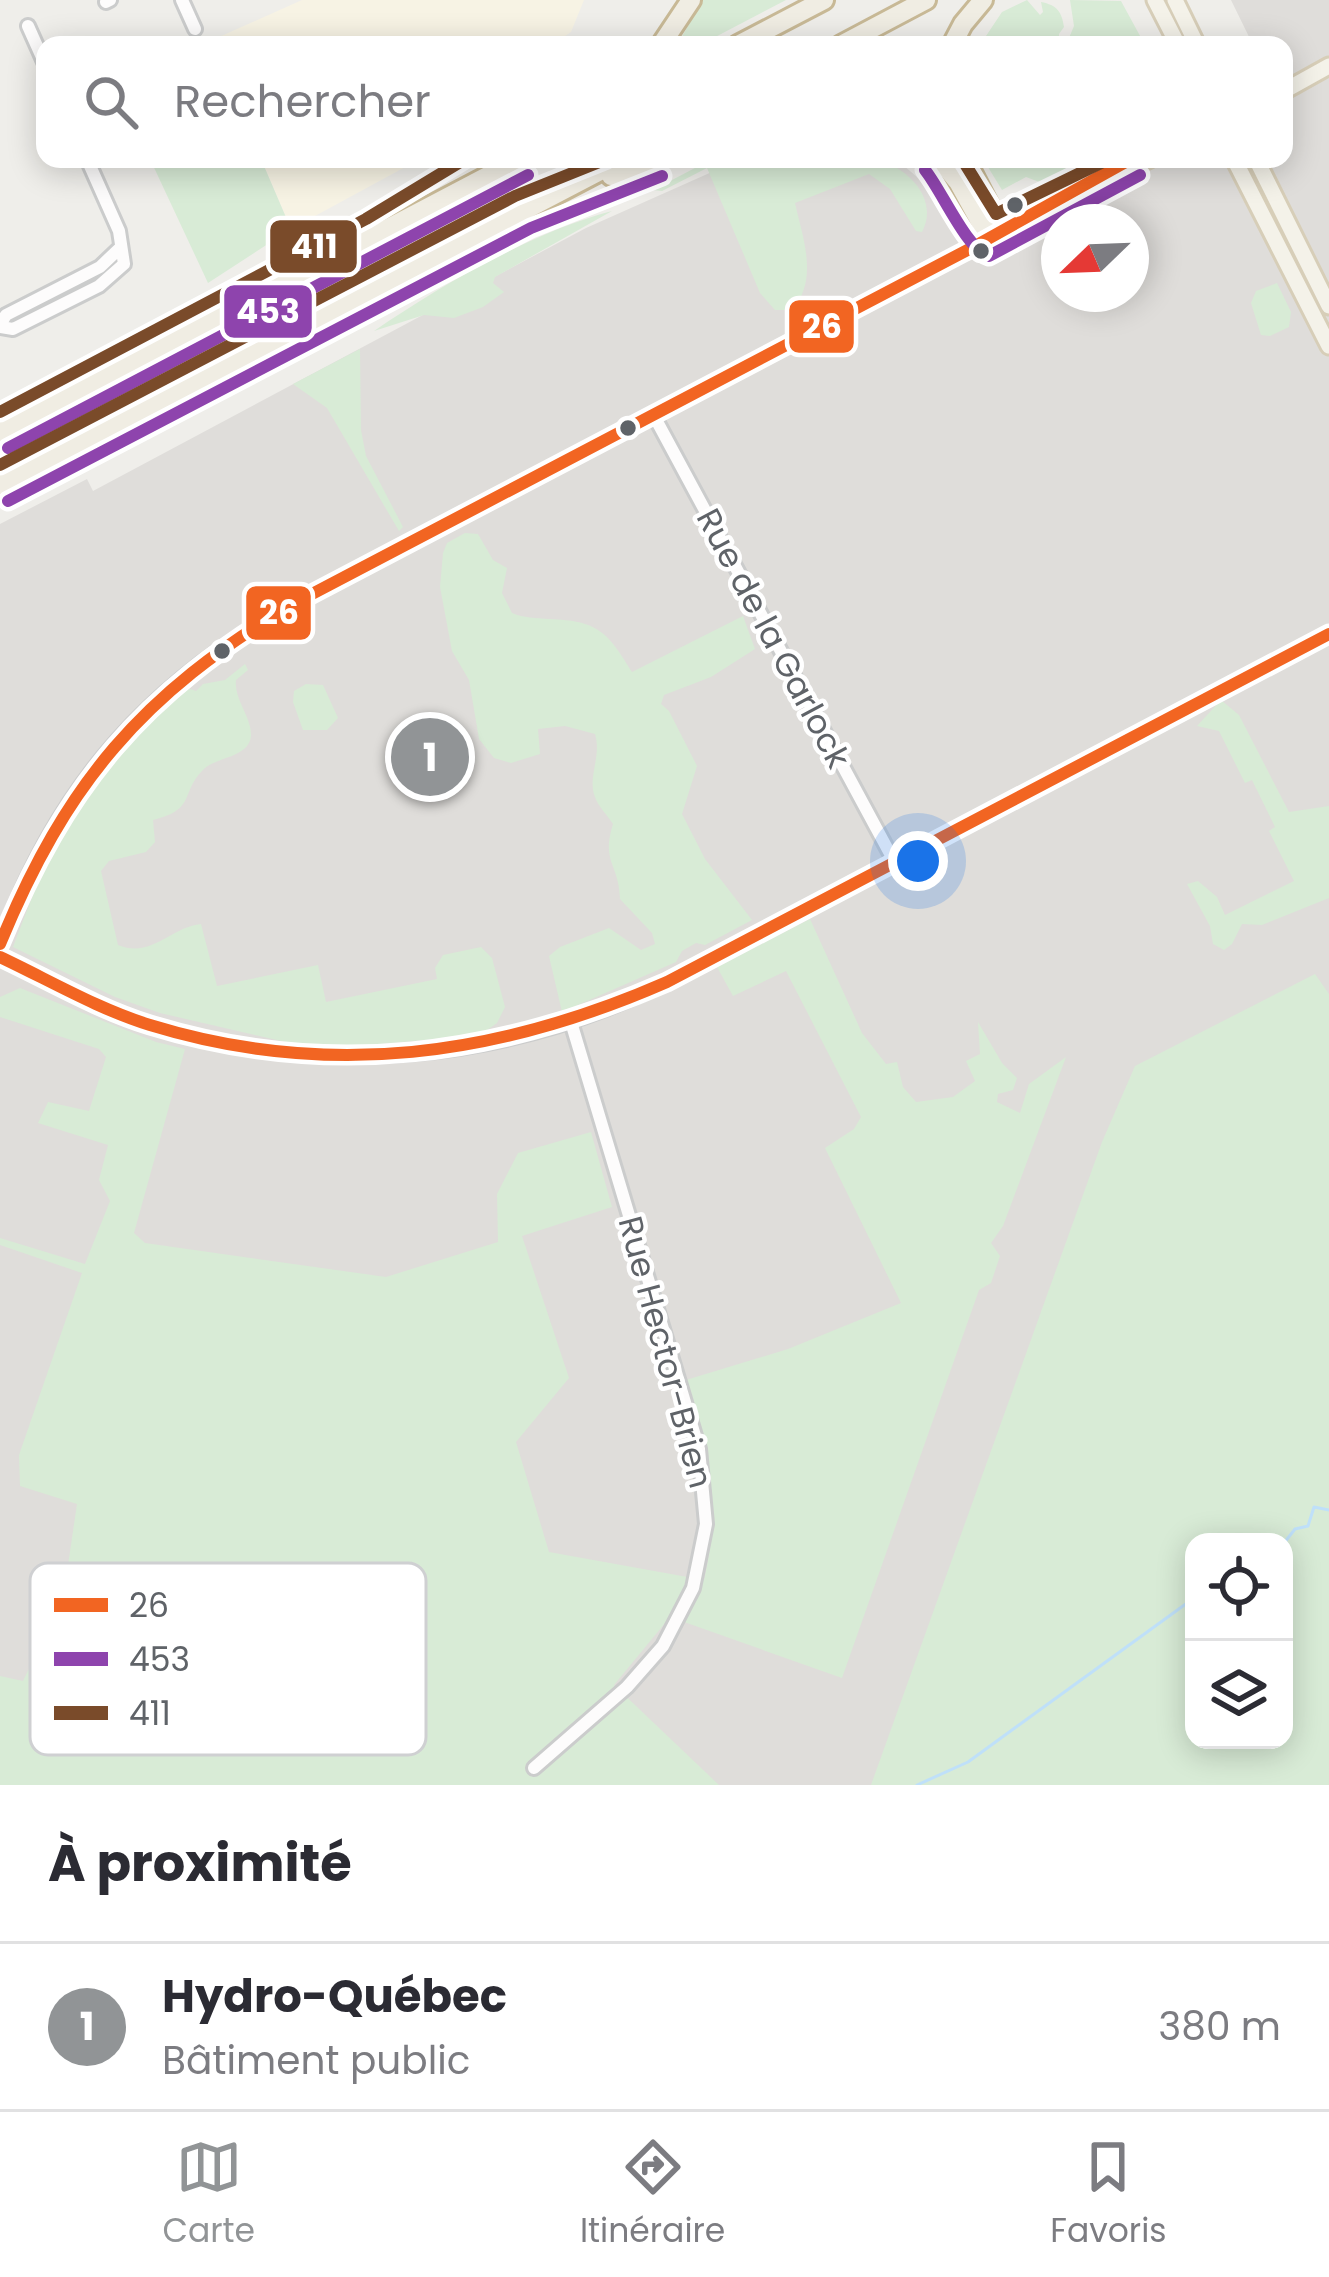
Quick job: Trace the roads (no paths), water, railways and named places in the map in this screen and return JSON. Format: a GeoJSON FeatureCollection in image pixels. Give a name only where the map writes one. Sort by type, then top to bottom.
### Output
{"type":"FeatureCollection","features":[{"type":"Feature","properties":{"kind":"highway"},"geometry":{"type":"LineString","coordinates":[[667,36],[691,0]]}},
{"type":"Feature","properties":{"kind":"highway"},"geometry":{"type":"LineString","coordinates":[[755,36],[824,0]]}},
{"type":"Feature","properties":{"kind":"highway"},"geometry":{"type":"LineString","coordinates":[[858,36],[926,0]]}},
{"type":"Feature","properties":{"kind":"highway"},"geometry":{"type":"LineString","coordinates":[[957,36],[983,0]]}},
{"type":"Feature","properties":{"kind":"highway"},"geometry":{"type":"LineString","coordinates":[[375,235],[484,168]]}},
{"type":"Feature","properties":{"kind":"highway"},"geometry":{"type":"LineString","coordinates":[[0,432],[503,168]]}},
{"type":"Feature","properties":{"kind":"highway"},"geometry":{"type":"LineString","coordinates":[[0,485],[606,168]]}},
{"type":"Feature","properties":{"kind":"highway"},"geometry":{"type":"LineString","coordinates":[[524,212],[633,168]]}},
{"type":"Feature","properties":{"kind":"highway"},"geometry":{"type":"LineString","coordinates":[[946,168],[995,234]]}},
{"type":"Feature","properties":{"kind":"highway"},"geometry":{"type":"LineString","coordinates":[[968,168],[995,234]]}},
{"type":"Feature","properties":{"kind":"main road"},"geometry":{"type":"LineString","coordinates":[[1155,0],[1173,36]]}},
{"type":"Feature","properties":{"kind":"main road"},"geometry":{"type":"LineString","coordinates":[[1174,0],[1192,36]]}},
{"type":"Feature","properties":{"kind":"main road"},"geometry":{"type":"LineString","coordinates":[[1293,78],[1329,63]]}},
{"type":"Feature","properties":{"kind":"main road"},"geometry":{"type":"LineString","coordinates":[[1293,85],[1329,63]]}},
{"type":"Feature","properties":{"kind":"main road"},"geometry":{"type":"LineString","coordinates":[[1053,204],[1115,168]]}},
{"type":"Feature","properties":{"kind":"main road"},"geometry":{"type":"LineString","coordinates":[[1054,204],[1131,168]]}},
{"type":"Feature","properties":{"kind":"main road"},"geometry":{"type":"LineString","coordinates":[[1239,168],[1329,346]]}},
{"type":"Feature","properties":{"kind":"main road"},"geometry":{"type":"LineString","coordinates":[[1260,168],[1329,306]]}},
{"type":"Feature","properties":{"kind":"main road"},"geometry":{"type":"LineString","coordinates":[[995,234],[1041,211]]}},
{"type":"Feature","properties":{"kind":"street"},"geometry":{"type":"LineString","coordinates":[[182,0],[195,29]]}},
{"type":"Feature","properties":{"kind":"street"},"geometry":{"type":"LineString","coordinates":[[28,26],[36,44]]}},
{"type":"Feature","properties":{"kind":"street"},"geometry":{"type":"LineString","coordinates":[[0,326],[6,315],[100,267],[121,247],[119,231],[91,168]]}},
{"type":"Feature","properties":{"kind":"street"},"geometry":{"type":"LineString","coordinates":[[0,944],[33,863],[73,796],[130,725],[191,668],[283,609],[995,234]]}},
{"type":"Feature","properties":{"kind":"street","name":"Rue de la Garlock"},"geometry":{"type":"LineString","coordinates":[[653,414],[894,861]]}},
{"type":"Feature","properties":{"kind":"street"},"geometry":{"type":"LineString","coordinates":[[0,958],[79,997],[152,1025],[293,1054],[423,1054],[498,1042],[572,1022],[668,982],[1329,634]]}},
{"type":"Feature","properties":{"kind":"street","name":"Rue Hector-Brien"},"geometry":{"type":"LineString","coordinates":[[534,1768],[627,1687],[663,1646],[693,1588],[706,1524],[699,1449],[572,1022]]}},
{"type":"Feature","properties":{"kind":"waterway"},"geometry":{"type":"LineString","coordinates":[[1292,1533],[1308,1526],[1314,1507],[1329,1510]]}},
{"type":"Feature","properties":{"kind":"waterway"},"geometry":{"type":"LineString","coordinates":[[917,1785],[968,1762],[1185,1605]]}},
{"type":"Feature","properties":{"kind":"place","name":"Hydro-Québec"},"geometry":{"type":"Point","coordinates":[430,757]}}]}
